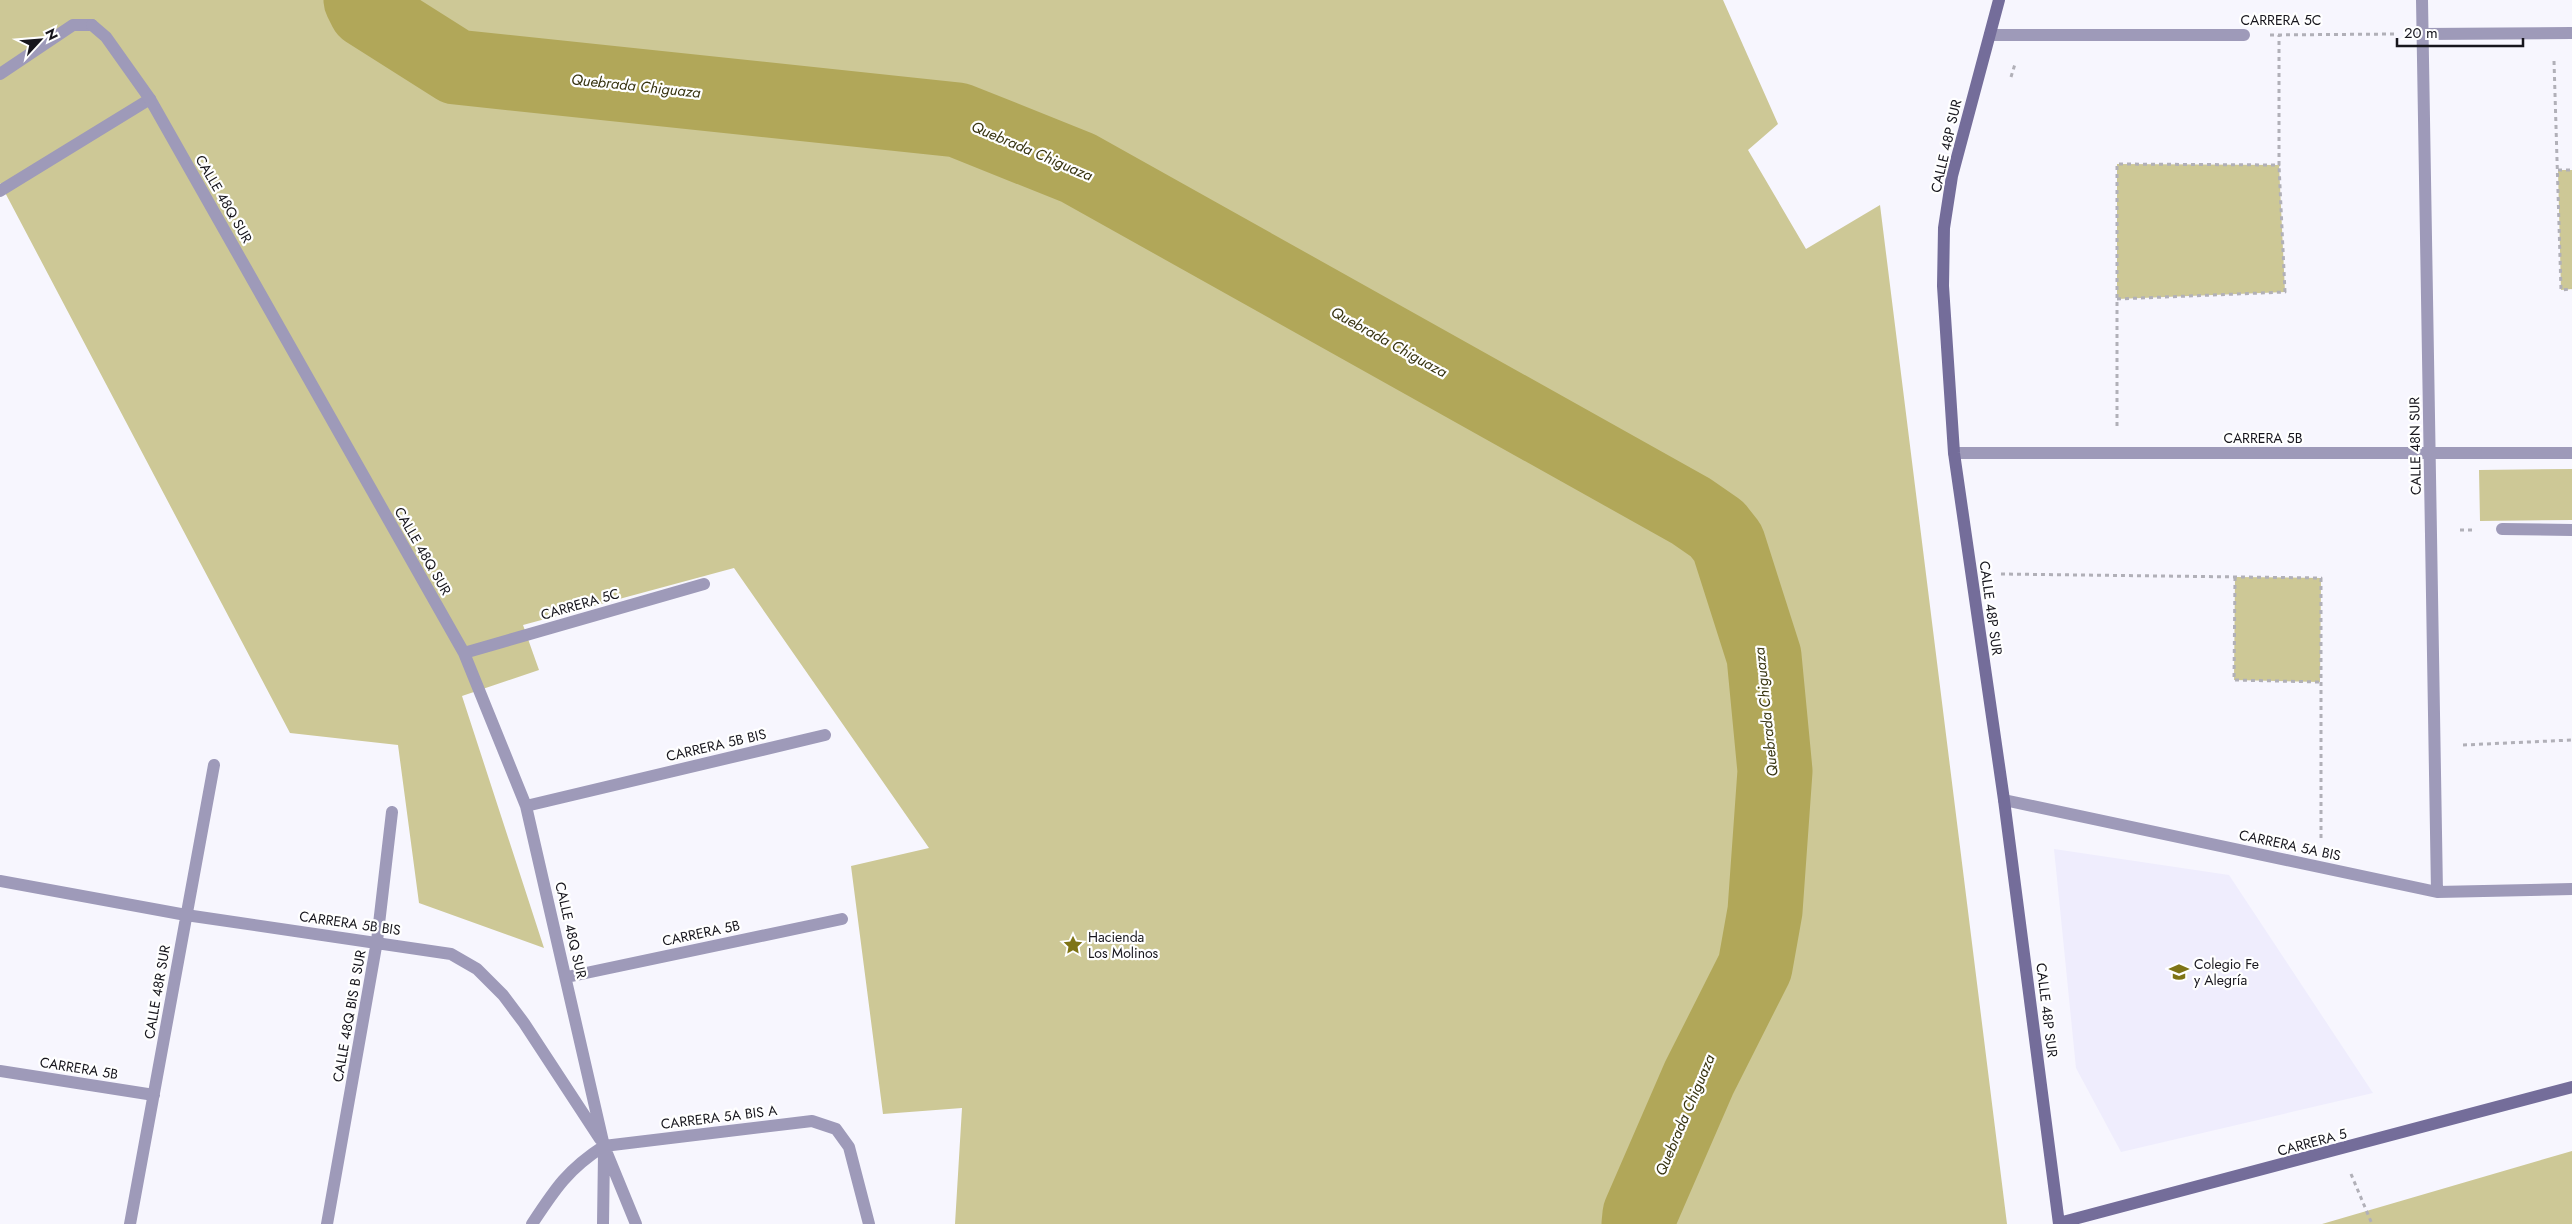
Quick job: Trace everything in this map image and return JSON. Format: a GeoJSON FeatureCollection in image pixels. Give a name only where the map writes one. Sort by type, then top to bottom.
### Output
{"type":"FeatureCollection","features":[{"type":"Feature","properties":{"kind":"main road","name":"CALLE 48P SUR"},"geometry":{"type":"LineString","coordinates":[[2000,0],[1952,176],[1944,228],[1942,286],[1954,453],[2004,800],[2059,1224]]}},
{"type":"Feature","properties":{"kind":"main road","name":"CARRERA 5"},"geometry":{"type":"LineString","coordinates":[[2059,1224],[2572,1087]]}},
{"type":"Feature","properties":{"kind":"street","name":"CALLE 48N SUR"},"geometry":{"type":"LineString","coordinates":[[2422,0],[2437,892]]}},
{"type":"Feature","properties":{"kind":"street","name":"CALLE 48Q SUR"},"geometry":{"type":"LineString","coordinates":[[0,74],[73,25],[92,25],[106,37],[150,99],[464,653],[526,806],[604,1146],[636,1224]]}},
{"type":"Feature","properties":{"kind":"street"},"geometry":{"type":"LineString","coordinates":[[2422,34],[2572,33]]}},
{"type":"Feature","properties":{"kind":"street","name":"CARRERA 5C"},"geometry":{"type":"LineString","coordinates":[[1990,34],[2244,35]]}},
{"type":"Feature","properties":{"kind":"street"},"geometry":{"type":"LineString","coordinates":[[0,191],[150,99]]}},
{"type":"Feature","properties":{"kind":"street","name":"CARRERA 5B"},"geometry":{"type":"LineString","coordinates":[[1954,453],[2572,453]]}},
{"type":"Feature","properties":{"kind":"street"},"geometry":{"type":"LineString","coordinates":[[2502,529],[2572,530]]}},
{"type":"Feature","properties":{"kind":"street","name":"CARRERA 5C"},"geometry":{"type":"LineString","coordinates":[[464,653],[704,584]]}},
{"type":"Feature","properties":{"kind":"street","name":"CARRERA 5B BIS"},"geometry":{"type":"LineString","coordinates":[[526,806],[825,735]]}},
{"type":"Feature","properties":{"kind":"street","name":"CALLE 48R SUR"},"geometry":{"type":"LineString","coordinates":[[130,1224],[214,765]]}},
{"type":"Feature","properties":{"kind":"street","name":"CARRERA 5A BIS"},"geometry":{"type":"LineString","coordinates":[[2004,800],[2437,892],[2572,889]]}},
{"type":"Feature","properties":{"kind":"street","name":"CALLE 48Q BIS B SUR"},"geometry":{"type":"LineString","coordinates":[[327,1224],[377,941],[392,812]]}},
{"type":"Feature","properties":{"kind":"street","name":"CARRERA 5B BIS"},"geometry":{"type":"LineString","coordinates":[[0,880],[186,915],[377,941],[450,954],[477,969],[502,995],[524,1023],[604,1146]]}},
{"type":"Feature","properties":{"kind":"street","name":"CARRERA 5B"},"geometry":{"type":"LineString","coordinates":[[566,977],[842,918]]}},
{"type":"Feature","properties":{"kind":"street","name":"CARRERA 5B"},"geometry":{"type":"LineString","coordinates":[[0,1072],[154,1095]]}},
{"type":"Feature","properties":{"kind":"street","name":"CARRERA 5A BIS A"},"geometry":{"type":"LineString","coordinates":[[604,1146],[812,1121],[836,1129],[849,1147],[869,1224]]}},
{"type":"Feature","properties":{"kind":"street"},"geometry":{"type":"LineString","coordinates":[[532,1224],[555,1188],[578,1163],[604,1146]]}},
{"type":"Feature","properties":{"kind":"street","name":"CALLE 48Q SUR"},"geometry":{"type":"LineString","coordinates":[[603,1224],[604,1146]]}},
{"type":"Feature","properties":{"kind":"path"},"geometry":{"type":"LineString","coordinates":[[2553,33],[2561,290],[2572,290]]}},
{"type":"Feature","properties":{"kind":"path","name":"CARRERA 5C"},"geometry":{"type":"LineString","coordinates":[[2244,35],[2422,34]]}},
{"type":"Feature","properties":{"kind":"path"},"geometry":{"type":"LineString","coordinates":[[2117,299],[2285,292],[2279,165],[2279,35]]}},
{"type":"Feature","properties":{"kind":"path"},"geometry":{"type":"LineString","coordinates":[[2118,452],[2117,164],[2279,165]]}},
{"type":"Feature","properties":{"kind":"path"},"geometry":{"type":"LineString","coordinates":[[2558,170],[2572,170]]}},
{"type":"Feature","properties":{"kind":"path"},"geometry":{"type":"LineString","coordinates":[[2431,530],[2502,529]]}},
{"type":"Feature","properties":{"kind":"path"},"geometry":{"type":"LineString","coordinates":[[1998,574],[2321,578],[2321,868]]}},
{"type":"Feature","properties":{"kind":"path"},"geometry":{"type":"LineString","coordinates":[[2235,577],[2234,680],[2320,682]]}},
{"type":"Feature","properties":{"kind":"path"},"geometry":{"type":"LineString","coordinates":[[2435,746],[2572,740]]}},
{"type":"Feature","properties":{"kind":"path"},"geometry":{"type":"LineString","coordinates":[[2340,1150],[2372,1224]]}},
{"type":"Feature","properties":{"kind":"shaded area"},"geometry":{"type":"Polygon","coordinates":[[[0,0],[1723,0],[1778,124],[1748,150],[1806,249],[1880,205],[2007,1224],[955,1224],[962,1108],[883,1114],[851,866],[929,848],[734,568],[523,625],[539,670],[462,696],[544,948],[419,903],[398,745],[290,733],[0,183],[0,0]]]}},
{"type":"Feature","properties":{"kind":"shaded area"},"geometry":{"type":"Polygon","coordinates":[[[2117,164],[2279,165],[2285,292],[2117,299],[2117,164]]]}},
{"type":"Feature","properties":{"kind":"shaded area"},"geometry":{"type":"Polygon","coordinates":[[[2558,170],[2572,170],[2572,289],[2561,290],[2558,170]]]}},
{"type":"Feature","properties":{"kind":"shaded area"},"geometry":{"type":"Polygon","coordinates":[[[2572,469],[2572,520],[2480,521],[2479,470],[2572,469]]]}},
{"type":"Feature","properties":{"kind":"shaded area"},"geometry":{"type":"Polygon","coordinates":[[[2235,577],[2321,578],[2320,682],[2234,680],[2235,577]]]}},
{"type":"Feature","properties":{"kind":"shaded area","name":"Colegio Fe y Alegría"},"geometry":{"type":"Polygon","coordinates":[[[2054,849],[2229,875],[2373,1093],[2121,1152],[2076,1068],[2054,849]]]}},
{"type":"Feature","properties":{"kind":"shaded area"},"geometry":{"type":"Polygon","coordinates":[[[2572,1151],[2572,1224],[2322,1224],[2572,1151]]]}},
{"type":"Feature","properties":{"kind":"waterway","name":"Quebrada Chiguaza"},"geometry":{"type":"LineString","coordinates":[[361,0],[366,10],[456,67],[958,120],[1078,168],[1691,511],[1717,529],[1728,543],[1764,656],[1775,771],[1765,911],[1755,967],[1699,1078],[1640,1214],[1639,1224]]}},
{"type":"Feature","properties":{"kind":"place","name":"Hacienda Los Molinos"},"geometry":{"type":"Point","coordinates":[1073,945]}},
{"type":"Feature","properties":{"kind":"place","name":"Colegio Fe y Alegría"},"geometry":{"type":"Point","coordinates":[2179,972]}}]}
